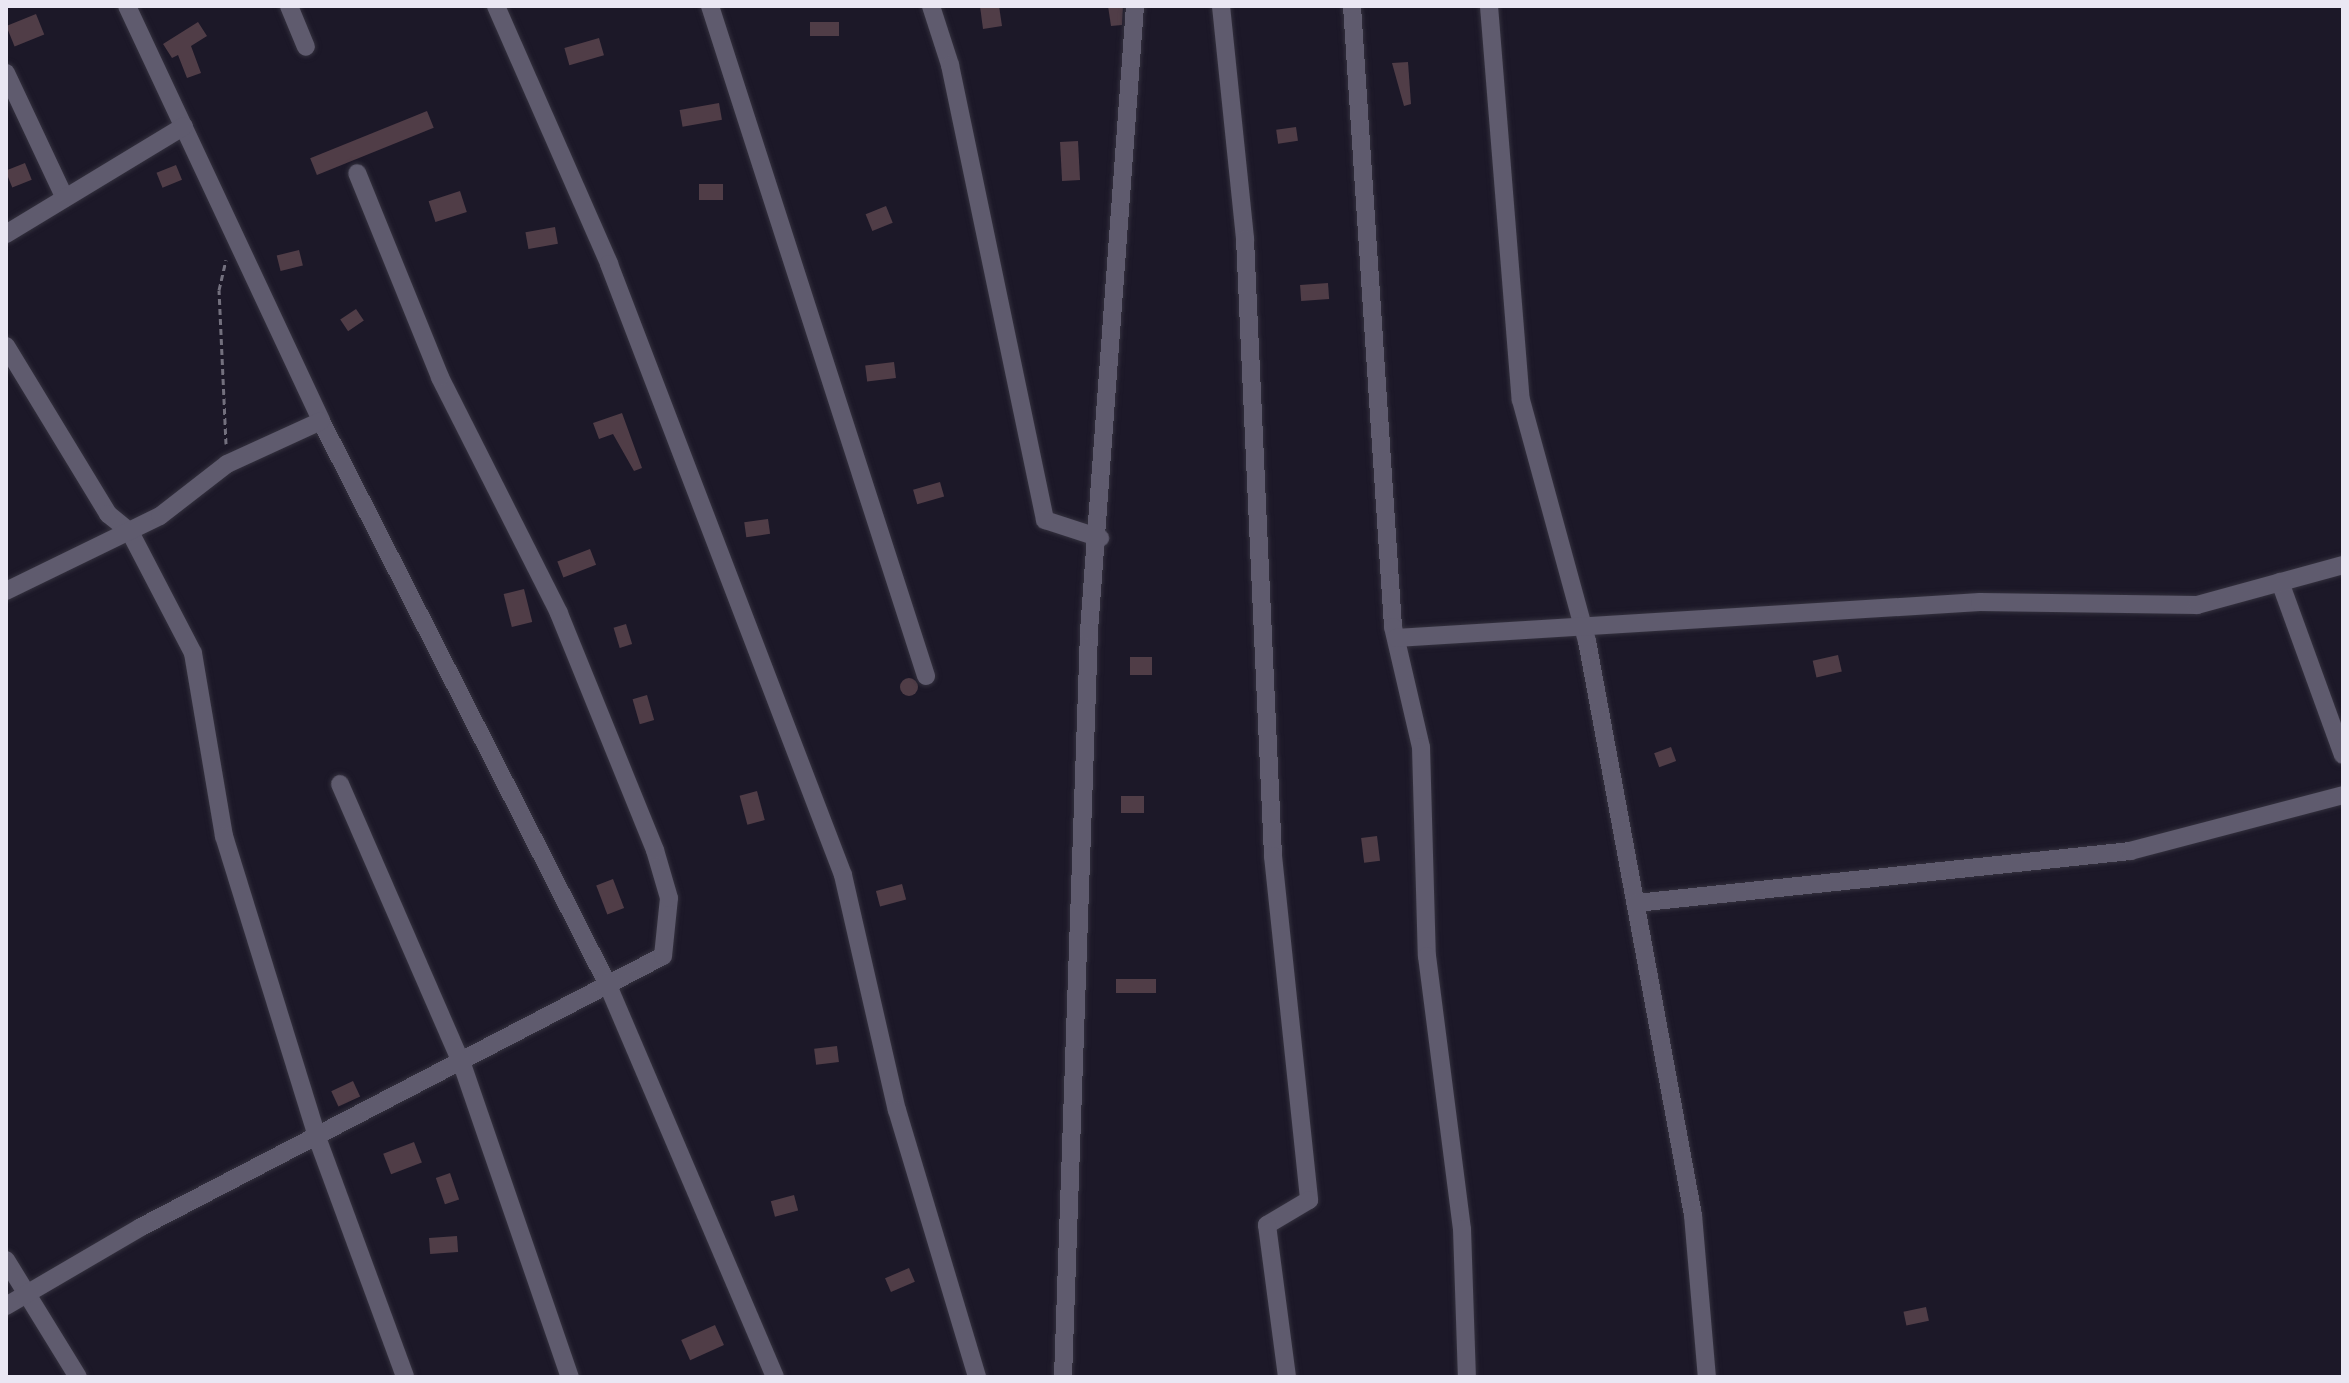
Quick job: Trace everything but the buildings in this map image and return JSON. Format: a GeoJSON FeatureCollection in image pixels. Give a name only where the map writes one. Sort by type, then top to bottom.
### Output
{"type":"FeatureCollection","features":[{"type":"Feature","properties":{"kind":"street"},"geometry":{"type":"LineString","coordinates":[[127,6],[234,227],[321,421],[607,983],[775,1377]]}},
{"type":"Feature","properties":{"kind":"street"},"geometry":{"type":"LineString","coordinates":[[289,6],[306,47]]}},
{"type":"Feature","properties":{"kind":"street"},"geometry":{"type":"LineString","coordinates":[[496,6],[609,264],[843,875],[897,1110],[977,1377]]}},
{"type":"Feature","properties":{"kind":"street"},"geometry":{"type":"LineString","coordinates":[[710,6],[926,676]]}},
{"type":"Feature","properties":{"kind":"street"},"geometry":{"type":"LineString","coordinates":[[931,6],[950,65],[1045,520],[1100,538]]}},
{"type":"Feature","properties":{"kind":"street"},"geometry":{"type":"LineString","coordinates":[[1063,1377],[1089,631],[1100,538],[1135,6]]}},
{"type":"Feature","properties":{"kind":"street"},"geometry":{"type":"LineString","coordinates":[[1221,6],[1245,239],[1273,856],[1309,1200],[1267,1225],[1287,1377]]}},
{"type":"Feature","properties":{"kind":"street"},"geometry":{"type":"LineString","coordinates":[[1352,6],[1396,638],[1421,747],[1427,956],[1462,1229],[1467,1377]]}},
{"type":"Feature","properties":{"kind":"street"},"geometry":{"type":"LineString","coordinates":[[1489,6],[1521,400],[1584,627],[1693,1215],[1707,1377]]}},
{"type":"Feature","properties":{"kind":"street"},"geometry":{"type":"LineString","coordinates":[[6,73],[64,196]]}},
{"type":"Feature","properties":{"kind":"street"},"geometry":{"type":"LineString","coordinates":[[6,234],[64,196],[184,126]]}},
{"type":"Feature","properties":{"kind":"street"},"geometry":{"type":"LineString","coordinates":[[6,1306],[141,1227],[318,1140],[607,983],[663,956],[669,898],[655,850],[559,613],[440,377],[357,173]]}},
{"type":"Feature","properties":{"kind":"street"},"geometry":{"type":"LineString","coordinates":[[6,346],[108,514],[130,532],[193,653],[224,836],[318,1140],[405,1377]]}},
{"type":"Feature","properties":{"kind":"street"},"geometry":{"type":"LineString","coordinates":[[6,591],[130,532],[227,464],[321,421]]}},
{"type":"Feature","properties":{"kind":"street"},"geometry":{"type":"LineString","coordinates":[[1396,638],[1980,602],[2197,605],[2343,565]]}},
{"type":"Feature","properties":{"kind":"street"},"geometry":{"type":"LineString","coordinates":[[2280,582],[2343,755]]}},
{"type":"Feature","properties":{"kind":"street"},"geometry":{"type":"LineString","coordinates":[[340,784],[462,1064],[570,1377]]}},
{"type":"Feature","properties":{"kind":"street"},"geometry":{"type":"LineString","coordinates":[[1636,903],[2130,851],[2343,795]]}},
{"type":"Feature","properties":{"kind":"street"},"geometry":{"type":"LineString","coordinates":[[6,1260],[78,1377]]}},
{"type":"Feature","properties":{"kind":"path"},"geometry":{"type":"LineString","coordinates":[[227,464],[219,290],[234,227]]}}]}
